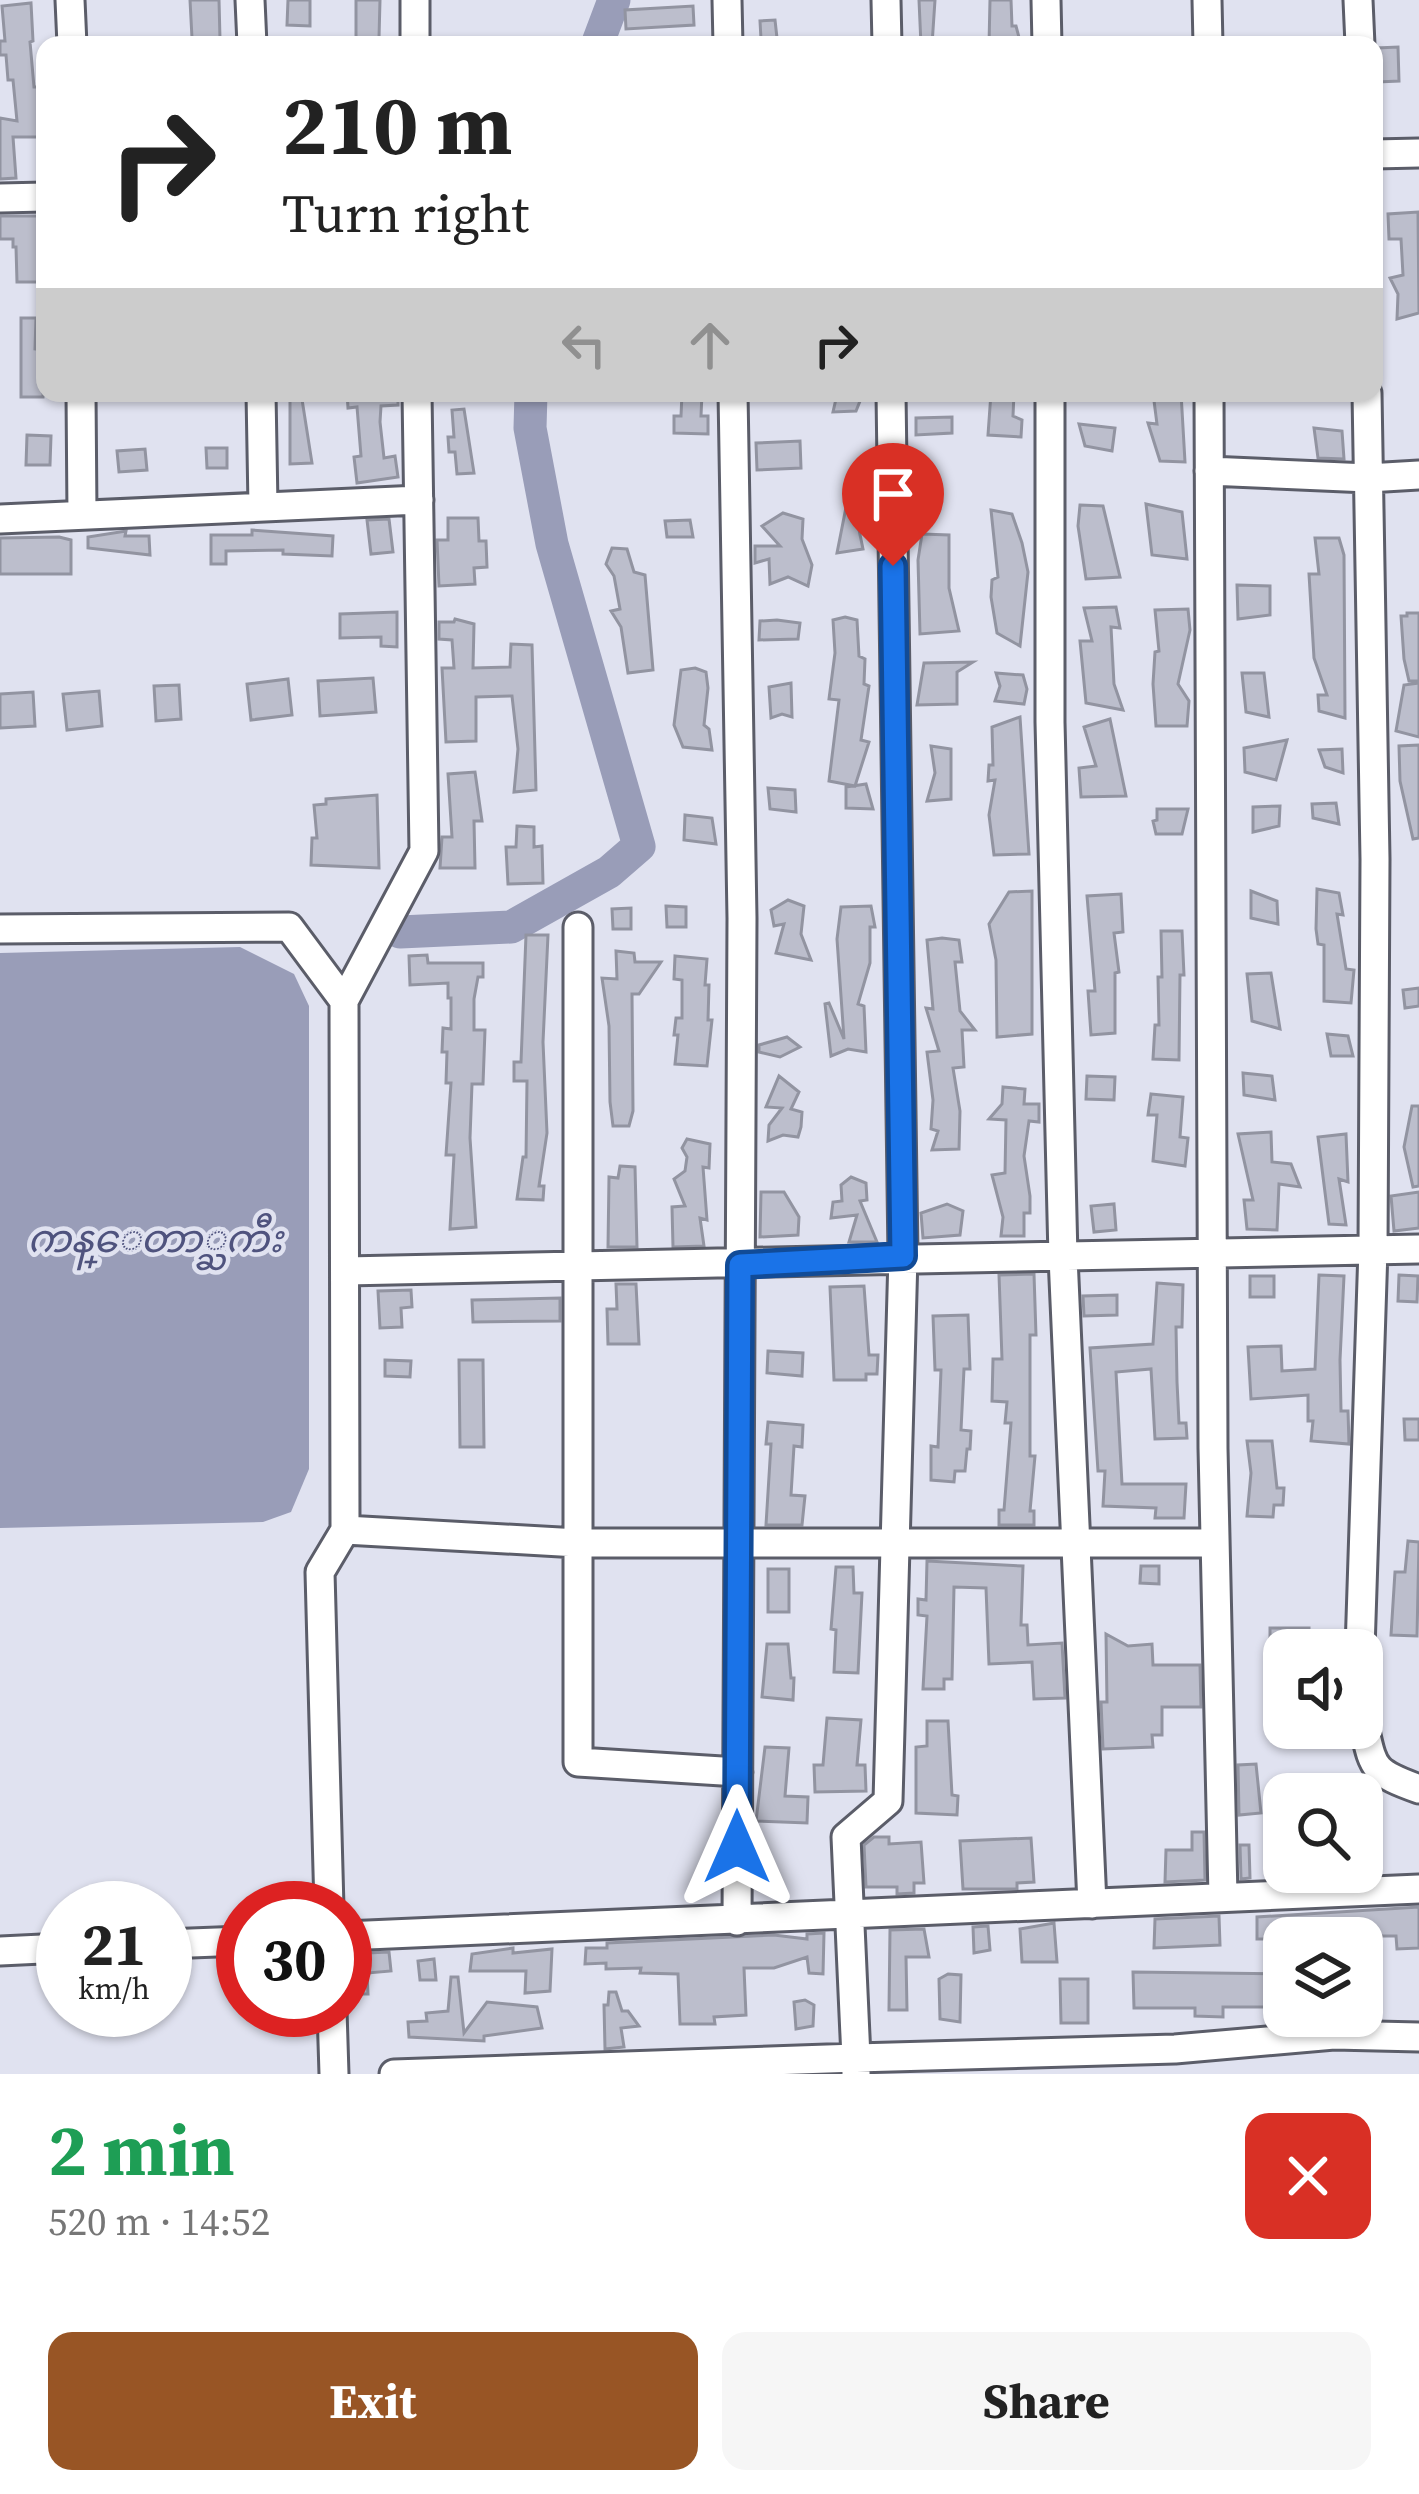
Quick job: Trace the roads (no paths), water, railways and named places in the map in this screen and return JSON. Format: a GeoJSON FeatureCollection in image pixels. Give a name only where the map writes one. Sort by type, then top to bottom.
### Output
{"type":"FeatureCollection","features":[{"type":"Feature","properties":{"kind":"street"},"geometry":{"type":"LineString","coordinates":[[70,0],[72,36]]}},
{"type":"Feature","properties":{"kind":"street"},"geometry":{"type":"LineString","coordinates":[[250,0],[252,36]]}},
{"type":"Feature","properties":{"kind":"street"},"geometry":{"type":"LineString","coordinates":[[415,0],[415,36]]}},
{"type":"Feature","properties":{"kind":"street"},"geometry":{"type":"LineString","coordinates":[[727,0],[728,36]]}},
{"type":"Feature","properties":{"kind":"street"},"geometry":{"type":"LineString","coordinates":[[886,0],[886,36]]}},
{"type":"Feature","properties":{"kind":"street"},"geometry":{"type":"LineString","coordinates":[[1046,0],[1047,36]]}},
{"type":"Feature","properties":{"kind":"street"},"geometry":{"type":"LineString","coordinates":[[1207,0],[1208,36]]}},
{"type":"Feature","properties":{"kind":"street"},"geometry":{"type":"LineString","coordinates":[[1358,0],[1360,36]]}},
{"type":"Feature","properties":{"kind":"street"},"geometry":{"type":"LineString","coordinates":[[1383,154],[1419,153]]}},
{"type":"Feature","properties":{"kind":"street"},"geometry":{"type":"LineString","coordinates":[[0,198],[36,196]]}},
{"type":"Feature","properties":{"kind":"street"},"geometry":{"type":"LineString","coordinates":[[81,402],[82,514]]}},
{"type":"Feature","properties":{"kind":"street"},"geometry":{"type":"LineString","coordinates":[[261,402],[263,506]]}},
{"type":"Feature","properties":{"kind":"street"},"geometry":{"type":"LineString","coordinates":[[328,1881],[320,1572],[345,1530],[344,1001],[424,851],[417,402]]}},
{"type":"Feature","properties":{"kind":"street"},"geometry":{"type":"LineString","coordinates":[[733,402],[742,918],[737,1921]]}},
{"type":"Feature","properties":{"kind":"street"},"geometry":{"type":"LineString","coordinates":[[856,2066],[846,1837],[888,1801],[903,1256],[891,402]]}},
{"type":"Feature","properties":{"kind":"street"},"geometry":{"type":"LineString","coordinates":[[1050,402],[1050,722],[1063,1257],[1092,1904]]}},
{"type":"Feature","properties":{"kind":"street"},"geometry":{"type":"LineString","coordinates":[[1209,402],[1212,1251],[1223,1897]]}},
{"type":"Feature","properties":{"kind":"street"},"geometry":{"type":"LineString","coordinates":[[1361,1629],[1373,1250],[1375,859],[1367,402]]}},
{"type":"Feature","properties":{"kind":"street"},"geometry":{"type":"LineString","coordinates":[[1209,472],[1368,478],[1419,475]]}},
{"type":"Feature","properties":{"kind":"street"},"geometry":{"type":"LineString","coordinates":[[0,519],[419,500]]}},
{"type":"Feature","properties":{"kind":"street"},"geometry":{"type":"LineString","coordinates":[[578,926],[578,1762],[738,1772]]}},
{"type":"Feature","properties":{"kind":"street"},"geometry":{"type":"LineString","coordinates":[[0,929],[289,927],[344,1001]]}},
{"type":"Feature","properties":{"kind":"street"},"geometry":{"type":"LineString","coordinates":[[346,1271],[1419,1249]]}},
{"type":"Feature","properties":{"kind":"street"},"geometry":{"type":"LineString","coordinates":[[345,1530],[578,1543],[1215,1543]]}},
{"type":"Feature","properties":{"kind":"street"},"geometry":{"type":"LineString","coordinates":[[1370,1749],[1380,1774],[1419,1790]]}},
{"type":"Feature","properties":{"kind":"street"},"geometry":{"type":"LineString","coordinates":[[372,1935],[1419,1889]]}},
{"type":"Feature","properties":{"kind":"street"},"geometry":{"type":"LineString","coordinates":[[0,1951],[36,1949]]}},
{"type":"Feature","properties":{"kind":"street"},"geometry":{"type":"LineString","coordinates":[[394,2074],[856,2066],[1175,2049],[1334,2035],[1419,2037]]}},
{"type":"Feature","properties":{"kind":"street"},"geometry":{"type":"LineString","coordinates":[[333,2037],[334,2074]]}},
{"type":"Feature","properties":{"kind":"water","name":"ကန္ေတာ္ႀကီး"},"geometry":{"type":"Polygon","coordinates":[[[240,947],[294,974],[309,1006],[309,1469],[291,1512],[263,1522],[0,1528],[0,953],[240,947]]]}},
{"type":"Feature","properties":{"kind":"waterway"},"geometry":{"type":"LineString","coordinates":[[600,36],[614,0]]}},
{"type":"Feature","properties":{"kind":"waterway"},"geometry":{"type":"LineString","coordinates":[[400,932],[511,927],[609,872],[639,846],[552,544],[530,428],[531,402]]}}]}
